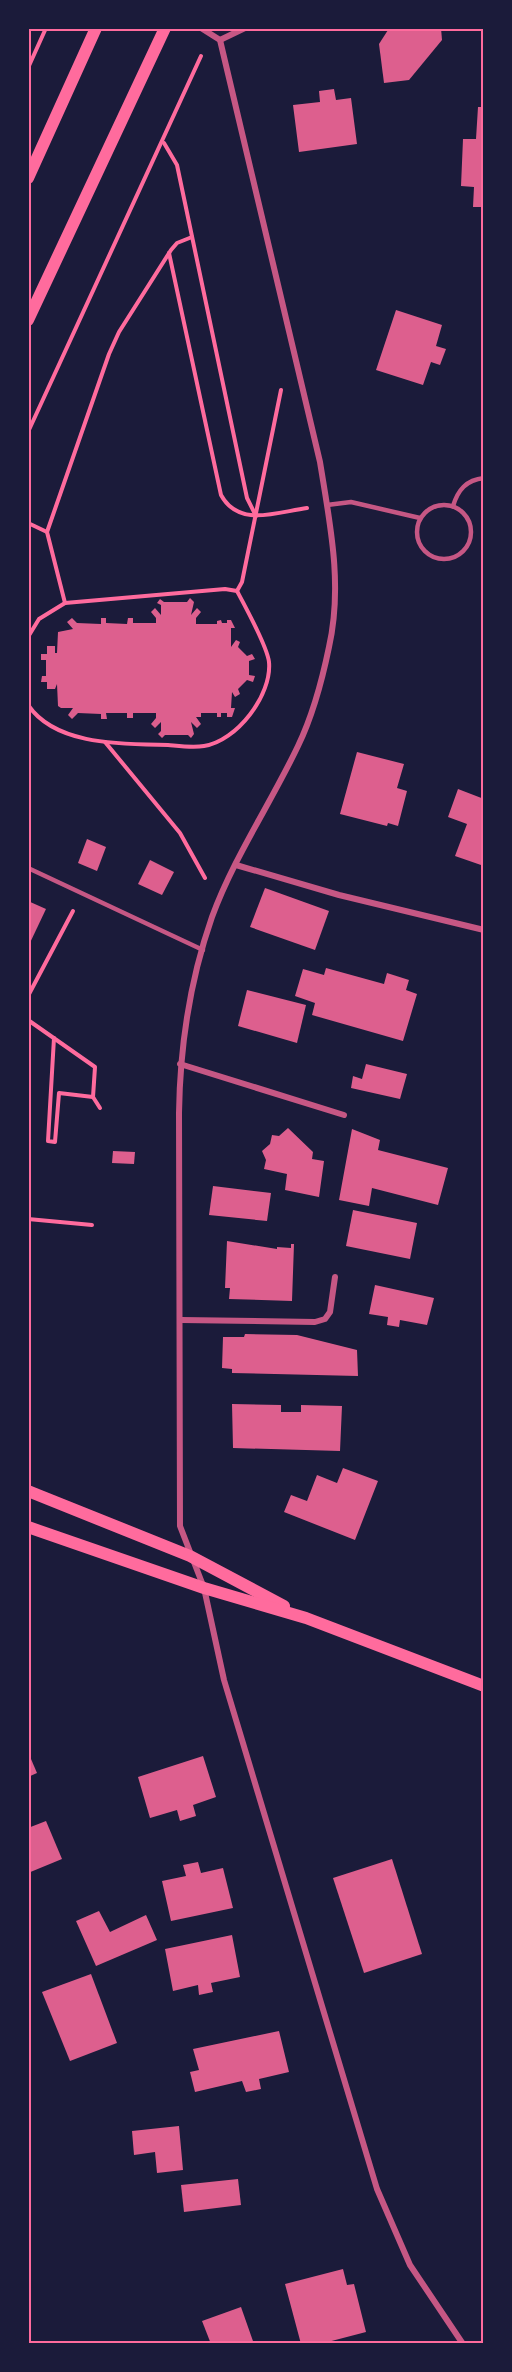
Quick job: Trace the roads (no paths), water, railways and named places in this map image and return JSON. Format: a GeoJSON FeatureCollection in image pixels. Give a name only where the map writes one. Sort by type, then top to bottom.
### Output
{"type":"FeatureCollection","features":[{"type":"Feature","properties":{"kind":"main road"},"geometry":{"type":"LineString","coordinates":[[28,178],[96,28]]}},
{"type":"Feature","properties":{"kind":"main road"},"geometry":{"type":"LineString","coordinates":[[28,321],[165,28]]}},
{"type":"Feature","properties":{"kind":"main road"},"geometry":{"type":"LineString","coordinates":[[28,1491],[190,1556],[306,1618]]}},
{"type":"Feature","properties":{"kind":"main road"},"geometry":{"type":"LineString","coordinates":[[31,1530],[204,1588],[306,1618],[483,1686]]}},
{"type":"Feature","properties":{"kind":"street"},"geometry":{"type":"LineString","coordinates":[[201,28],[220,40],[320,462],[332,526],[336,591],[327,657],[315,703],[298,746],[236,865],[212,917],[186,1018],[180,1064],[180,1526],[204,1588],[224,1680],[377,2189],[411,2265],[463,2343]]}},
{"type":"Feature","properties":{"kind":"street"},"geometry":{"type":"LineString","coordinates":[[220,40],[245,28]]}},
{"type":"Feature","properties":{"kind":"street"},"geometry":{"type":"LineString","coordinates":[[236,865],[339,895],[483,930]]}},
{"type":"Feature","properties":{"kind":"street"},"geometry":{"type":"LineString","coordinates":[[180,1064],[344,1115]]}},
{"type":"Feature","properties":{"kind":"street"},"geometry":{"type":"LineString","coordinates":[[181,1320],[315,1322],[325,1319],[330,1312],[335,1277]]}},
{"type":"Feature","properties":{"kind":"lane"},"geometry":{"type":"LineString","coordinates":[[453,506],[464,486],[474,479],[483,478]]}},
{"type":"Feature","properties":{"kind":"lane"},"geometry":{"type":"LineString","coordinates":[[327,505],[351,502],[420,518]]}},
{"type":"Feature","properties":{"kind":"lane"},"geometry":{"type":"LineString","coordinates":[[434,506],[453,506],[467,517],[471,534],[465,550],[450,559],[433,557],[420,546],[417,527],[420,518],[434,506]]}},
{"type":"Feature","properties":{"kind":"lane"},"geometry":{"type":"LineString","coordinates":[[28,868],[203,950]]}}]}
